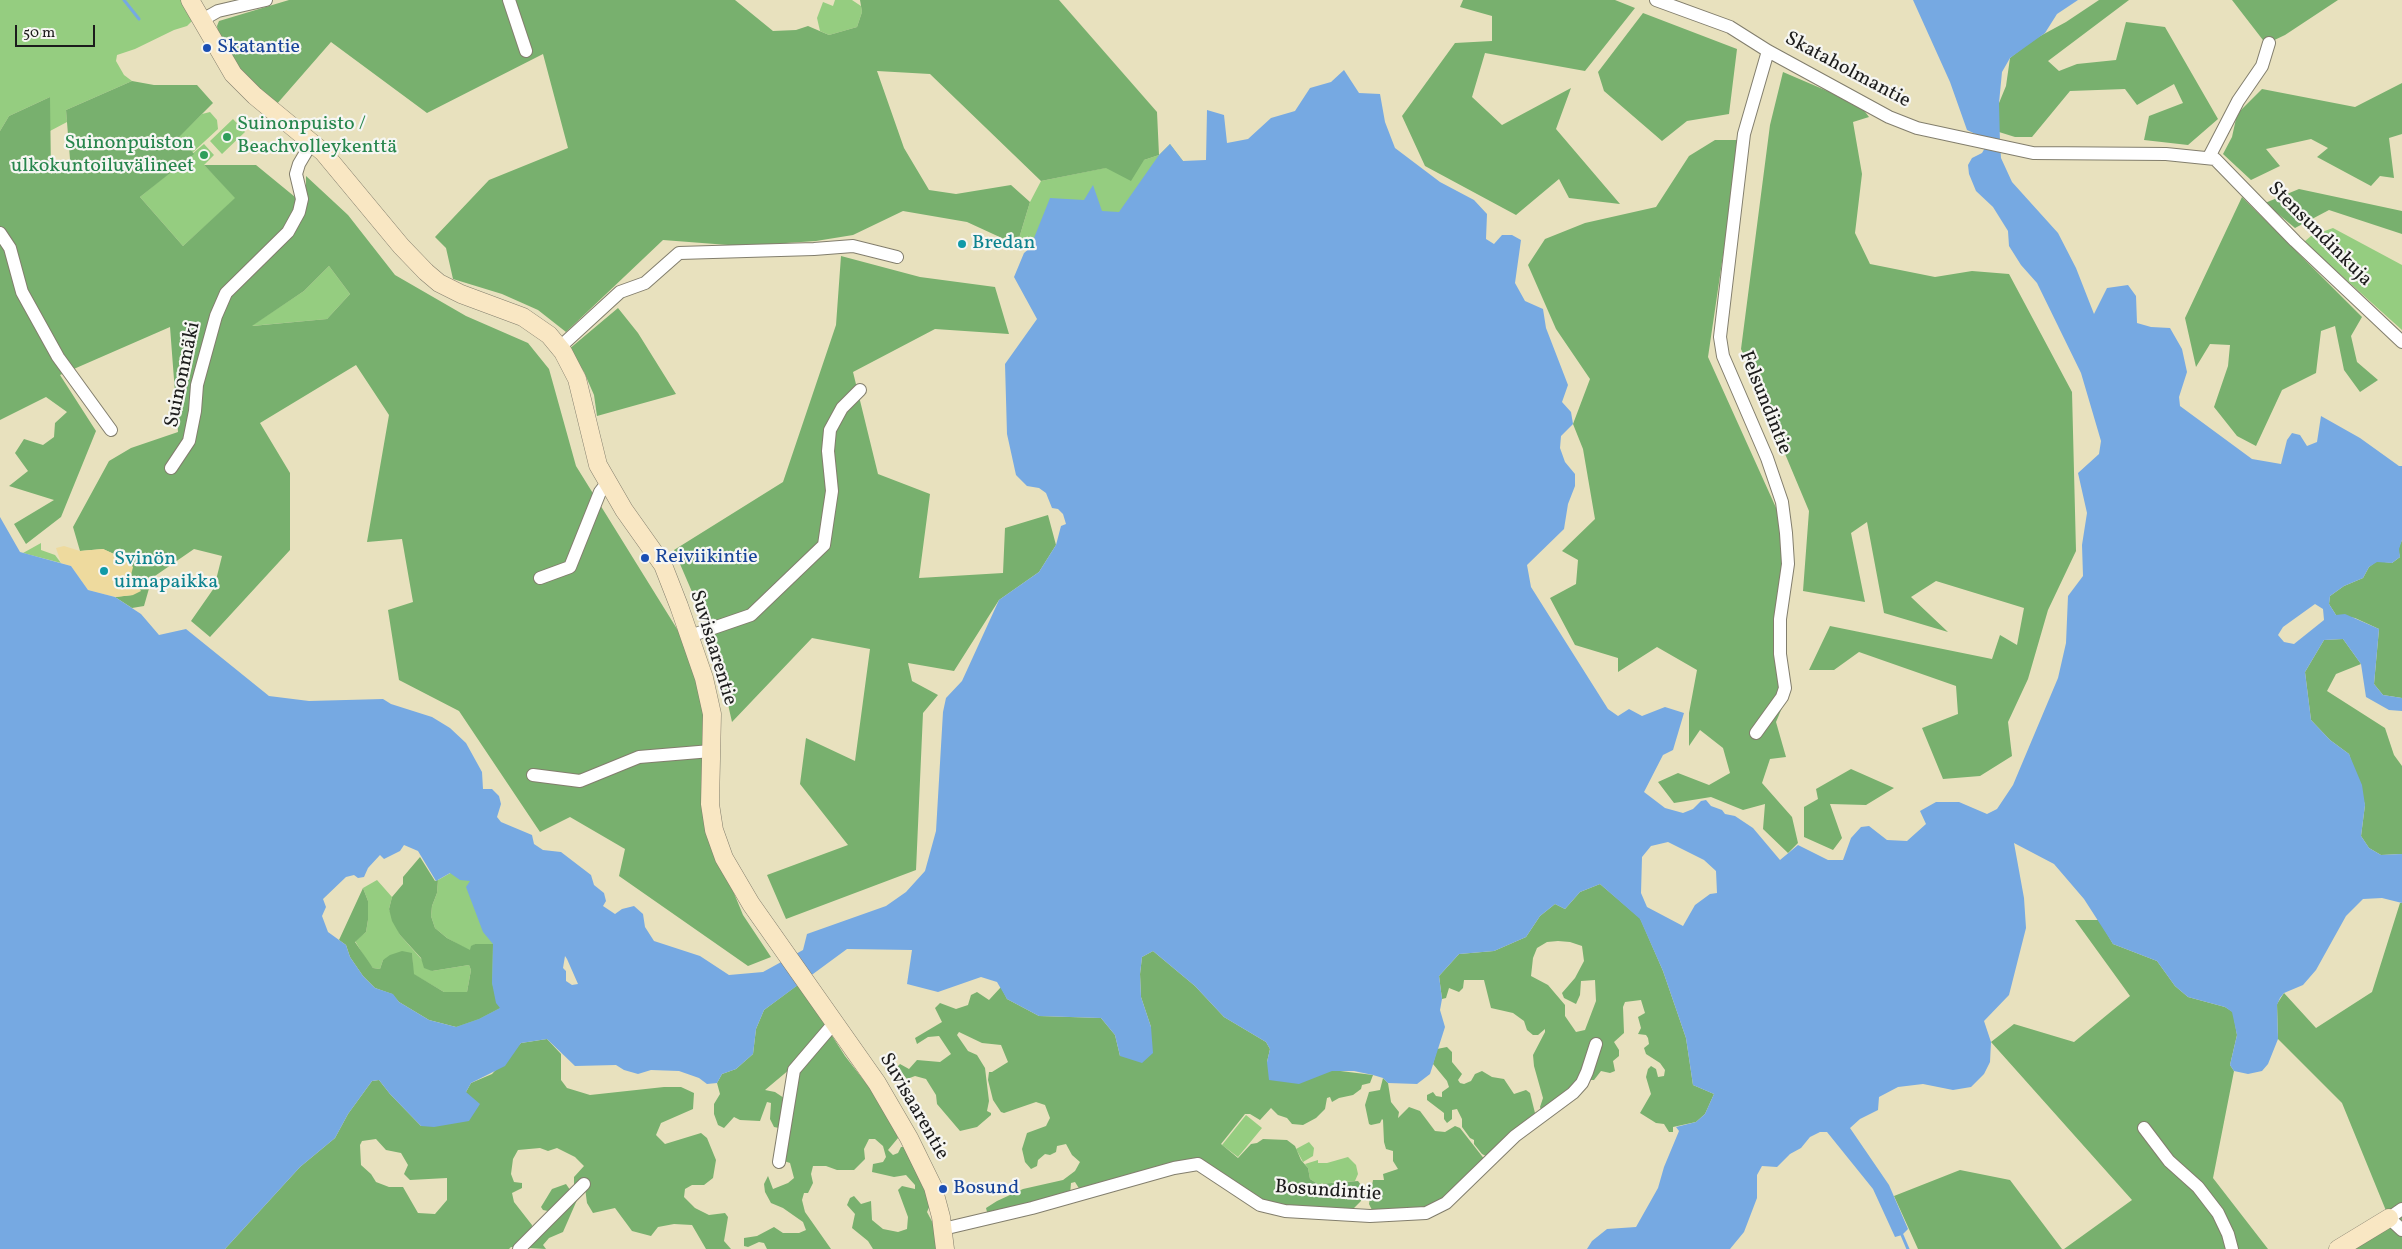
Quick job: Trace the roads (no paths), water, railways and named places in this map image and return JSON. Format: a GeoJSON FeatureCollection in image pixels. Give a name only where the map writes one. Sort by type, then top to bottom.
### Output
{"type":"FeatureCollection","features":[{"type":"Feature","properties":{"kind":"street","name":"Suvisaarentie"},"geometry":{"type":"LineString","coordinates":[[190,0],[224,60],[244,85],[312,142],[345,177],[401,246],[439,283],[470,299],[523,317],[549,335],[560,347],[576,380],[592,449],[607,483],[658,556],[690,636],[710,701],[712,721],[710,804],[718,844],[739,885],[877,1083],[919,1155],[933,1187],[943,1229],[945,1249]]}},
{"type":"Feature","properties":{"kind":"street"},"geometry":{"type":"LineString","coordinates":[[202,20],[218,11],[266,0]]}},
{"type":"Feature","properties":{"kind":"street"},"geometry":{"type":"LineString","coordinates":[[509,0],[526,51]]}},
{"type":"Feature","properties":{"kind":"street","name":"Skataholmantie"},"geometry":{"type":"LineString","coordinates":[[1660,1],[1730,26],[1768,51],[1889,117],[1917,128],[2033,153],[2157,154],[2209,157]]}},
{"type":"Feature","properties":{"kind":"street"},"geometry":{"type":"LineString","coordinates":[[2209,157],[2238,101],[2262,66],[2269,42]]}},
{"type":"Feature","properties":{"kind":"street","name":"Felsundintie"},"geometry":{"type":"LineString","coordinates":[[1756,733],[1782,697],[1785,688],[1780,654],[1780,628],[1788,564],[1786,533],[1782,502],[1767,458],[1723,356],[1720,336],[1744,134],[1768,51]]}},
{"type":"Feature","properties":{"kind":"street","name":"Suinonmäki"},"geometry":{"type":"LineString","coordinates":[[171,468],[189,441],[196,411],[197,385],[216,316],[226,292],[288,232],[299,212],[302,199],[296,174],[299,164],[312,142]]}},
{"type":"Feature","properties":{"kind":"street","name":"Stensundinkuja"},"geometry":{"type":"LineString","coordinates":[[2209,157],[2215,159],[2295,241],[2402,342]]}},
{"type":"Feature","properties":{"kind":"street"},"geometry":{"type":"LineString","coordinates":[[0,233],[10,248],[22,292],[58,357],[111,430]]}},
{"type":"Feature","properties":{"kind":"street"},"geometry":{"type":"LineString","coordinates":[[560,347],[620,292],[645,284],[679,253],[814,250],[853,246],[897,257]]}},
{"type":"Feature","properties":{"kind":"street"},"geometry":{"type":"LineString","coordinates":[[690,636],[751,615],[824,545],[832,491],[828,451],[830,430],[842,408],[860,390]]}},
{"type":"Feature","properties":{"kind":"street"},"geometry":{"type":"LineString","coordinates":[[540,578],[570,567],[600,492],[607,483]]}},
{"type":"Feature","properties":{"kind":"street"},"geometry":{"type":"LineString","coordinates":[[533,776],[580,781],[639,757],[711,751]]}},
{"type":"Feature","properties":{"kind":"street"},"geometry":{"type":"LineString","coordinates":[[779,1162],[794,1070],[834,1022]]}},
{"type":"Feature","properties":{"kind":"street","name":"Bosundintie"},"geometry":{"type":"LineString","coordinates":[[943,1229],[1032,1208],[1174,1168],[1198,1164],[1260,1205],[1285,1211],[1370,1216],[1426,1213],[1446,1203],[1515,1136],[1568,1097],[1582,1083],[1596,1044]]}},
{"type":"Feature","properties":{"kind":"street"},"geometry":{"type":"LineString","coordinates":[[2144,1128],[2169,1161],[2198,1187],[2218,1213],[2228,1234],[2232,1249]]}},
{"type":"Feature","properties":{"kind":"street"},"geometry":{"type":"LineString","coordinates":[[519,1249],[584,1184]]}},
{"type":"Feature","properties":{"kind":"street"},"geometry":{"type":"LineString","coordinates":[[2338,1249],[2398,1219]]}},
{"type":"Feature","properties":{"kind":"water"},"geometry":{"type":"Polygon","coordinates":[[[1913,0],[2078,0],[2057,14],[2045,33],[2010,58],[2002,72],[1999,103],[2000,143],[2001,158],[2012,182],[2058,233],[2076,268],[2094,314],[2107,288],[2128,285],[2136,296],[2137,323],[2151,327],[2170,328],[2182,349],[2187,372],[2179,397],[2180,406],[2252,459],[2281,464],[2287,440],[2292,433],[2300,435],[2307,446],[2317,442],[2321,416],[2360,438],[2399,466],[2402,466],[2402,540],[2399,549],[2400,557],[2392,563],[2377,562],[2369,567],[2363,578],[2344,586],[2330,596],[2329,604],[2336,615],[2345,614],[2379,629],[2374,684],[2383,695],[2402,698],[2402,711],[2389,710],[2366,697],[2361,664],[2343,639],[2324,640],[2305,672],[2311,720],[2330,740],[2349,754],[2362,785],[2365,805],[2361,836],[2369,848],[2381,855],[2402,854],[2402,903],[2382,898],[2363,899],[2346,916],[2316,970],[2303,985],[2284,993],[2280,998],[2277,1005],[2278,1039],[2268,1064],[2262,1071],[2248,1074],[2234,1071],[2230,1065],[2237,1035],[2232,1012],[2225,1007],[2188,997],[2175,986],[2157,961],[2113,944],[2084,899],[2054,864],[2014,843],[2024,898],[2026,928],[2009,995],[1984,1021],[1991,1042],[1990,1062],[1984,1074],[1971,1087],[1953,1090],[1923,1084],[1898,1087],[1879,1097],[1878,1110],[1860,1119],[1850,1128],[1889,1185],[1908,1229],[1902,1235],[1895,1237],[1873,1189],[1827,1132],[1820,1132],[1810,1137],[1801,1148],[1790,1154],[1777,1167],[1762,1166],[1757,1175],[1757,1198],[1744,1232],[1730,1249],[1587,1249],[1592,1241],[1607,1229],[1636,1227],[1658,1188],[1664,1167],[1679,1131],[1676,1127],[1696,1122],[1705,1114],[1714,1094],[1693,1085],[1686,1038],[1663,971],[1640,919],[1600,884],[1580,892],[1565,909],[1555,904],[1540,916],[1526,937],[1494,951],[1459,954],[1439,976],[1442,999],[1440,1010],[1445,1027],[1430,1074],[1417,1084],[1388,1083],[1383,1078],[1354,1071],[1332,1071],[1299,1084],[1269,1080],[1267,1062],[1270,1049],[1266,1042],[1224,1017],[1195,986],[1153,951],[1142,957],[1140,974],[1141,997],[1151,1027],[1153,1053],[1142,1063],[1120,1056],[1115,1035],[1101,1018],[1039,1016],[1007,999],[997,982],[981,977],[938,992],[907,984],[912,950],[847,949],[764,1010],[756,1029],[753,1054],[736,1069],[722,1074],[717,1083],[707,1084],[699,1078],[679,1071],[651,1070],[638,1074],[624,1070],[616,1065],[575,1066],[547,1039],[521,1043],[505,1066],[471,1083],[466,1092],[480,1104],[469,1121],[434,1127],[421,1126],[379,1080],[372,1081],[348,1114],[335,1138],[300,1167],[225,1249],[0,1249],[0,517],[20,552],[71,566],[88,590],[115,597],[141,614],[159,635],[186,629],[269,696],[309,701],[383,699],[391,704],[432,717],[450,728],[466,743],[482,772],[483,789],[492,789],[499,796],[501,804],[497,817],[501,822],[532,835],[534,844],[543,850],[561,852],[591,875],[594,885],[604,893],[606,901],[603,906],[615,914],[622,909],[634,906],[643,914],[645,927],[654,941],[700,956],[729,975],[763,972],[803,950],[807,934],[886,906],[906,892],[925,871],[936,831],[943,712],[946,698],[962,681],[999,600],[1039,572],[1056,545],[1061,526],[1066,524],[1063,514],[1058,509],[1052,508],[1046,493],[1039,488],[1027,486],[1016,475],[1007,434],[1005,364],[1037,319],[1014,277],[1024,253],[1030,248],[1050,198],[1084,200],[1093,185],[1102,211],[1119,212],[1159,155],[1170,144],[1183,161],[1206,160],[1207,110],[1224,115],[1227,143],[1248,139],[1271,118],[1295,111],[1310,88],[1331,82],[1344,70],[1359,93],[1380,94],[1385,122],[1395,148],[1440,182],[1474,200],[1487,214],[1486,239],[1494,244],[1502,235],[1512,235],[1521,240],[1515,283],[1525,301],[1543,309],[1546,328],[1568,385],[1562,402],[1571,412],[1573,424],[1561,436],[1560,448],[1565,462],[1575,474],[1575,486],[1568,504],[1564,529],[1527,565],[1531,587],[1608,709],[1618,716],[1629,709],[1642,716],[1665,707],[1684,713],[1673,750],[1663,755],[1644,792],[1665,808],[1683,813],[1693,809],[1701,801],[1706,800],[1711,806],[1722,810],[1725,814],[1735,816],[1753,828],[1780,860],[1798,845],[1828,860],[1843,860],[1851,838],[1861,827],[1869,826],[1887,840],[1907,841],[1926,824],[1920,811],[1936,802],[1959,802],[1987,814],[1997,809],[2013,785],[2058,678],[2066,643],[2068,596],[2083,576],[2082,545],[2087,513],[2078,473],[2099,454],[2101,441],[2081,373],[2037,283],[2021,265],[2009,246],[2008,231],[1993,207],[1976,191],[1969,174],[1968,165],[1972,158],[1982,153],[1986,146],[1982,137],[1967,130],[1950,82],[1913,0]],[[2315,604],[2283,627],[2278,635],[2284,642],[2294,644],[2324,620],[2323,609],[2315,604]],[[1668,842],[1651,846],[1642,857],[1641,893],[1647,907],[1683,926],[1695,905],[1710,894],[1717,893],[1716,871],[1704,860],[1668,842]],[[404,845],[400,851],[384,859],[380,855],[368,868],[364,877],[358,878],[354,875],[346,877],[323,899],[326,907],[322,916],[328,932],[346,945],[350,957],[363,976],[375,988],[393,994],[399,1002],[429,1020],[456,1027],[479,1019],[500,1008],[496,1003],[492,983],[493,944],[483,932],[466,887],[470,881],[460,880],[450,873],[436,881],[418,851],[404,845]],[[565,956],[563,968],[566,971],[566,981],[572,985],[578,984],[565,956]]]}},
{"type":"Feature","properties":{"kind":"waterway"},"geometry":{"type":"LineString","coordinates":[[124,0],[139,19]]}},
{"type":"Feature","properties":{"kind":"waterway"},"geometry":{"type":"LineString","coordinates":[[1902,1235],[1908,1249]]}},
{"type":"Feature","properties":{"kind":"place","name":"Skatantie"},"geometry":{"type":"Point","coordinates":[207,48]}},
{"type":"Feature","properties":{"kind":"place","name":"Suinonpuisto / Beachvolleykenttä"},"geometry":{"type":"Point","coordinates":[227,137]}},
{"type":"Feature","properties":{"kind":"place","name":"Suinonpuiston ulkokuntoiluvälineet"},"geometry":{"type":"Point","coordinates":[204,155]}},
{"type":"Feature","properties":{"kind":"place","name":"Bredan"},"geometry":{"type":"Point","coordinates":[962,244]}},
{"type":"Feature","properties":{"kind":"place","name":"Reiviikintie"},"geometry":{"type":"Point","coordinates":[645,558]}},
{"type":"Feature","properties":{"kind":"place","name":"Svinön uimapaikka"},"geometry":{"type":"Point","coordinates":[104,571]}},
{"type":"Feature","properties":{"kind":"place","name":"Bosund"},"geometry":{"type":"Point","coordinates":[943,1189]}}]}
